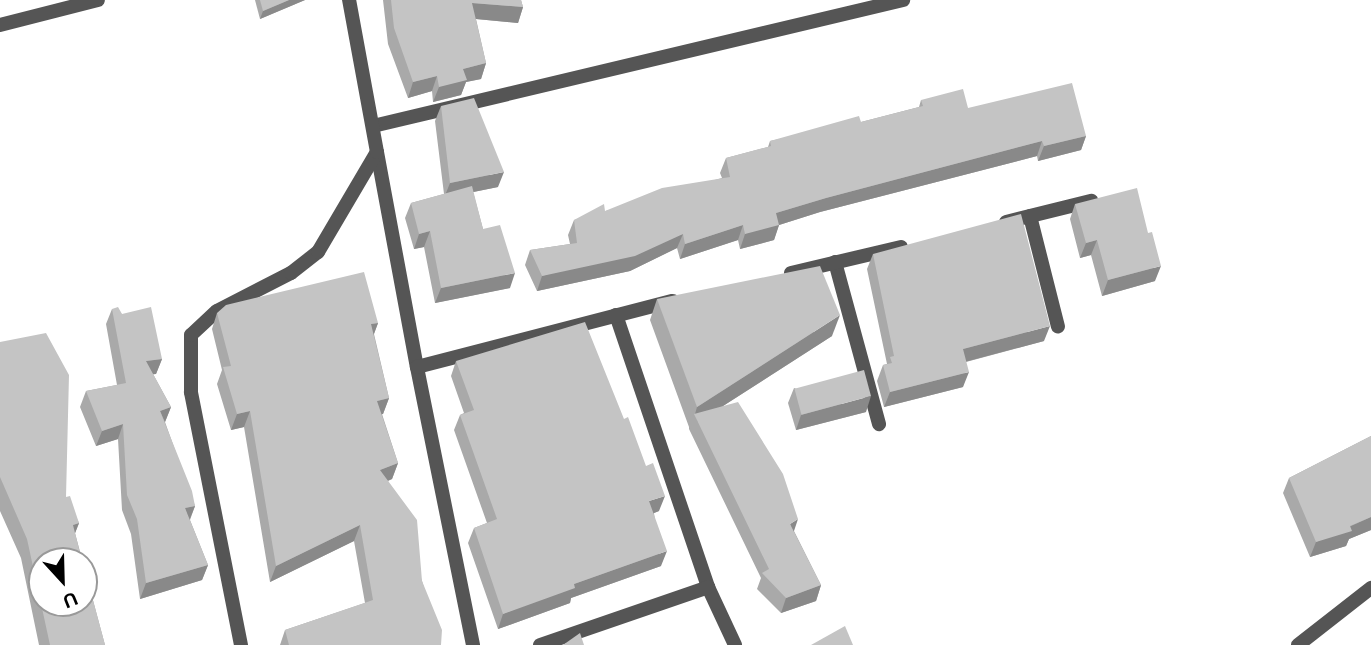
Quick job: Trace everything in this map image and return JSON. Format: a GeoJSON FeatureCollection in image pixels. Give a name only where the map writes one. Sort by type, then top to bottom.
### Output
{"type":"FeatureCollection","features":[{"type":"Feature","properties":{"kind":"street"},"geometry":{"type":"LineString","coordinates":[[0,25],[98,0]]}},
{"type":"Feature","properties":{"kind":"street"},"geometry":{"type":"LineString","coordinates":[[349,0],[417,366],[473,645]]}},
{"type":"Feature","properties":{"kind":"street"},"geometry":{"type":"LineString","coordinates":[[373,127],[904,0]]}},
{"type":"Feature","properties":{"kind":"street"},"geometry":{"type":"LineString","coordinates":[[241,645],[191,392],[191,335],[217,311],[290,273],[318,252],[377,152]]}},
{"type":"Feature","properties":{"kind":"street"},"geometry":{"type":"LineString","coordinates":[[991,225],[1111,196]]}},
{"type":"Feature","properties":{"kind":"street"},"geometry":{"type":"LineString","coordinates":[[1030,216],[1058,327]]}},
{"type":"Feature","properties":{"kind":"street"},"geometry":{"type":"LineString","coordinates":[[771,278],[913,244]]}},
{"type":"Feature","properties":{"kind":"street"},"geometry":{"type":"LineString","coordinates":[[835,262],[879,424]]}},
{"type":"Feature","properties":{"kind":"street"},"geometry":{"type":"LineString","coordinates":[[417,366],[693,296]]}},
{"type":"Feature","properties":{"kind":"street"},"geometry":{"type":"LineString","coordinates":[[616,315],[708,587],[736,645]]}},
{"type":"Feature","properties":{"kind":"street"},"geometry":{"type":"LineString","coordinates":[[540,645],[708,587]]}},
{"type":"Feature","properties":{"kind":"street"},"geometry":{"type":"LineString","coordinates":[[1298,645],[1371,588]]}},
{"type":"Feature","properties":{"kind":"building"},"geometry":{"type":"Polygon","coordinates":[[[260,0],[289,0],[263,11],[260,0]]]}},
{"type":"Feature","properties":{"kind":"building"},"geometry":{"type":"Polygon","coordinates":[[[391,0],[521,0],[523,7],[472,3],[486,63],[463,69],[467,80],[439,87],[437,76],[413,82],[394,28],[391,0]]]}},
{"type":"Feature","properties":{"kind":"building"},"geometry":{"type":"Polygon","coordinates":[[[1072,83],[1086,136],[1044,146],[1042,141],[826,198],[776,213],[779,225],[745,234],[743,225],[685,244],[683,234],[635,256],[542,276],[530,250],[577,243],[574,220],[604,204],[605,211],[662,188],[730,177],[726,158],[771,146],[770,141],[859,116],[861,122],[923,106],[921,100],[963,89],[968,108],[1072,83]]]}},
{"type":"Feature","properties":{"kind":"building"},"geometry":{"type":"Polygon","coordinates":[[[474,98],[504,172],[450,183],[441,106],[474,98]]]}},
{"type":"Feature","properties":{"kind":"building"},"geometry":{"type":"Polygon","coordinates":[[[472,186],[483,229],[500,225],[515,273],[441,288],[430,231],[419,234],[411,203],[472,186]]]}},
{"type":"Feature","properties":{"kind":"building"},"geometry":{"type":"Polygon","coordinates":[[[1137,188],[1148,233],[1152,232],[1161,266],[1108,280],[1097,240],[1086,243],[1075,204],[1137,188]]]}},
{"type":"Feature","properties":{"kind":"building"},"geometry":{"type":"Polygon","coordinates":[[[1021,214],[1050,326],[963,349],[969,372],[890,392],[883,365],[892,363],[890,357],[894,356],[873,254],[1021,214]]]}},
{"type":"Feature","properties":{"kind":"building"},"geometry":{"type":"Polygon","coordinates":[[[820,266],[840,315],[697,407],[657,299],[820,266]]]}},
{"type":"Feature","properties":{"kind":"building"},"geometry":{"type":"Polygon","coordinates":[[[364,272],[378,323],[371,324],[389,398],[377,401],[398,463],[380,470],[417,520],[422,581],[442,630],[441,645],[289,645],[285,630],[373,600],[360,525],[276,566],[250,411],[237,414],[223,367],[231,366],[217,313],[226,305],[364,272]]]}},
{"type":"Feature","properties":{"kind":"building"},"geometry":{"type":"Polygon","coordinates":[[[118,307],[122,314],[151,307],[162,359],[146,361],[171,407],[160,411],[192,491],[195,506],[185,508],[208,565],[146,583],[137,519],[127,495],[123,424],[102,431],[86,391],[126,383],[112,309],[118,307]]]}},
{"type":"Feature","properties":{"kind":"building"},"geometry":{"type":"Polygon","coordinates":[[[585,322],[624,419],[628,417],[646,466],[653,463],[665,496],[649,501],[667,551],[574,584],[575,588],[503,614],[474,528],[497,519],[460,415],[474,410],[456,361],[585,322]]]}},
{"type":"Feature","properties":{"kind":"building"},"geometry":{"type":"Polygon","coordinates":[[[46,333],[69,375],[66,497],[70,496],[79,523],[73,525],[78,547],[29,547],[0,477],[0,342],[46,333]]]}},
{"type":"Feature","properties":{"kind":"building"},"geometry":{"type":"Polygon","coordinates":[[[864,370],[871,396],[801,415],[794,389],[864,370]]]}},
{"type":"Feature","properties":{"kind":"building"},"geometry":{"type":"Polygon","coordinates":[[[738,402],[783,474],[798,519],[790,524],[821,585],[786,598],[762,573],[769,569],[694,414],[738,402]]]}},
{"type":"Feature","properties":{"kind":"building"},"geometry":{"type":"Polygon","coordinates":[[[1371,436],[1371,517],[1350,526],[1352,531],[1316,542],[1289,478],[1371,436]]]}},
{"type":"Feature","properties":{"kind":"building"},"geometry":{"type":"Polygon","coordinates":[[[44,617],[97,617],[105,645],[50,645],[44,617]]]}},
{"type":"Feature","properties":{"kind":"building"},"geometry":{"type":"Polygon","coordinates":[[[845,626],[853,645],[811,645],[845,626]]]}},
{"type":"Feature","properties":{"kind":"building"},"geometry":{"type":"Polygon","coordinates":[[[580,633],[584,645],[563,645],[580,633]]]}}]}
